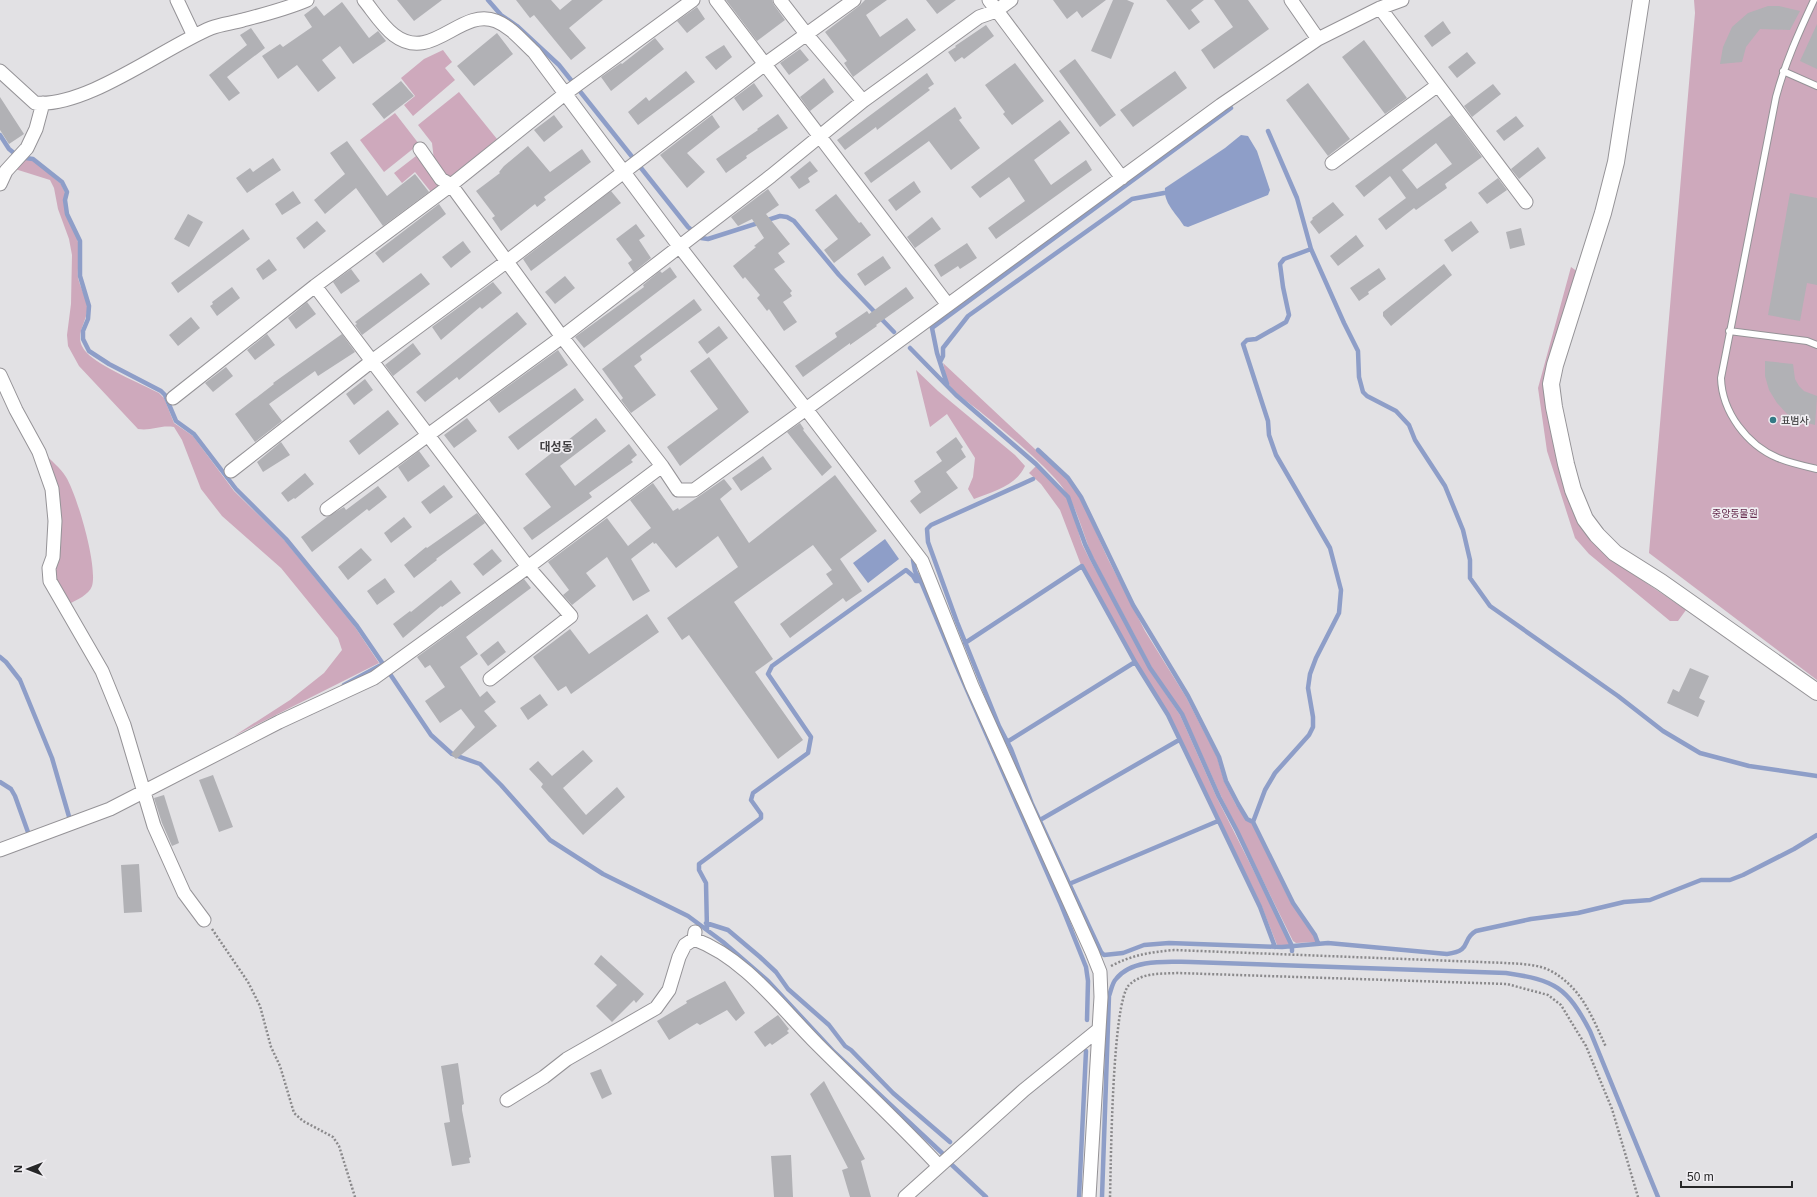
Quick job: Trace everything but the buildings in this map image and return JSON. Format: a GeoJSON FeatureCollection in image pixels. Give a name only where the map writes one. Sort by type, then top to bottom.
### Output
{"type":"FeatureCollection","features":[{"type":"Feature","properties":{"kind":"street"},"geometry":{"type":"LineString","coordinates":[[177,0],[194,36]]}},
{"type":"Feature","properties":{"kind":"street"},"geometry":{"type":"LineString","coordinates":[[0,71],[35,103],[43,103],[77,96],[111,81],[194,36],[213,28],[284,10],[308,0]]}},
{"type":"Feature","properties":{"kind":"street"},"geometry":{"type":"LineString","coordinates":[[364,0],[394,34],[406,42],[417,44],[427,42],[474,20],[485,18],[496,21],[510,29],[572,89],[632,165],[679,246],[922,561],[972,686],[1100,972],[1101,997],[1089,1197]]}},
{"type":"Feature","properties":{"kind":"street"},"geometry":{"type":"LineString","coordinates":[[173,398],[315,286],[451,185],[572,89],[693,0]]}},
{"type":"Feature","properties":{"kind":"street"},"geometry":{"type":"LineString","coordinates":[[716,0],[948,305]]}},
{"type":"Feature","properties":{"kind":"street"},"geometry":{"type":"LineString","coordinates":[[780,0],[807,35],[863,101]]}},
{"type":"Feature","properties":{"kind":"street"},"geometry":{"type":"LineString","coordinates":[[231,471],[372,360],[506,262],[765,64],[854,0]]}},
{"type":"Feature","properties":{"kind":"street"},"geometry":{"type":"LineString","coordinates":[[988,0],[1122,178]]}},
{"type":"Feature","properties":{"kind":"street"},"geometry":{"type":"LineString","coordinates":[[327,509],[562,337],[820,137],[863,101],[978,17],[996,11],[1011,0]]}},
{"type":"Feature","properties":{"kind":"street"},"geometry":{"type":"LineString","coordinates":[[1291,0],[1318,39]]}},
{"type":"Feature","properties":{"kind":"street"},"geometry":{"type":"LineString","coordinates":[[420,149],[441,179],[451,185],[506,262],[662,466],[678,490],[694,490],[1220,105],[1318,39],[1380,8],[1402,0]]}},
{"type":"Feature","properties":{"kind":"street"},"geometry":{"type":"LineString","coordinates":[[1641,0],[1616,162],[1603,213],[1552,378],[1554,407],[1566,464],[1573,490],[1585,519],[1597,535],[1616,553],[1817,692]]}},
{"type":"Feature","properties":{"kind":"street"},"geometry":{"type":"LineString","coordinates":[[1380,8],[1526,202]]}},
{"type":"Feature","properties":{"kind":"street"},"geometry":{"type":"LineString","coordinates":[[1332,163],[1438,85]]}},
{"type":"Feature","properties":{"kind":"street"},"geometry":{"type":"LineString","coordinates":[[0,184],[6,171],[27,148],[36,129],[43,103]]}},
{"type":"Feature","properties":{"kind":"street"},"geometry":{"type":"LineString","coordinates":[[315,286],[528,567],[572,616],[490,679]]}},
{"type":"Feature","properties":{"kind":"street"},"geometry":{"type":"LineString","coordinates":[[0,375],[16,410],[39,452],[52,489],[55,521],[53,557],[49,568],[50,580],[102,671],[124,725],[154,826],[184,893],[204,920]]}},
{"type":"Feature","properties":{"kind":"street"},"geometry":{"type":"LineString","coordinates":[[0,850],[110,809],[279,722],[374,678],[528,567],[662,466]]}},
{"type":"Feature","properties":{"kind":"street"},"geometry":{"type":"LineString","coordinates":[[507,1100],[544,1077],[567,1059],[656,1008],[669,990],[679,957],[685,945],[694,935],[726,954],[761,985],[939,1166]]}},
{"type":"Feature","properties":{"kind":"street"},"geometry":{"type":"LineString","coordinates":[[905,1197],[1024,1090],[1098,1030]]}},
{"type":"Feature","properties":{"kind":"lane"},"geometry":{"type":"LineString","coordinates":[[1814,0],[1783,71],[1729,331],[1721,378],[1721,388],[1724,402],[1743,433],[1777,458],[1817,469]]}},
{"type":"Feature","properties":{"kind":"lane"},"geometry":{"type":"LineString","coordinates":[[1783,71],[1817,86]]}},
{"type":"Feature","properties":{"kind":"lane"},"geometry":{"type":"LineString","coordinates":[[1729,331],[1807,341],[1817,345]]}},
{"type":"Feature","properties":{"kind":"path"},"geometry":{"type":"LineString","coordinates":[[204,920],[248,982],[260,1006],[271,1047],[280,1066],[294,1113],[303,1122],[333,1137],[339,1146],[355,1197]]}},
{"type":"Feature","properties":{"kind":"path"},"geometry":{"type":"LineString","coordinates":[[1100,972],[1127,958],[1147,952],[1174,950],[1533,965],[1551,971],[1562,978],[1586,1003],[1606,1046]]}},
{"type":"Feature","properties":{"kind":"path"},"geometry":{"type":"LineString","coordinates":[[1110,1197],[1116,1047],[1120,1010],[1128,986],[1143,975],[1178,973],[1507,984],[1548,995],[1561,1005],[1586,1046],[1612,1109],[1638,1197]]}},
{"type":"Feature","properties":{"kind":"green space","name":"중앙동물원"},"geometry":{"type":"Polygon","coordinates":[[[1694,0],[1817,0],[1817,680],[1649,553],[1695,13],[1694,0]]]}},
{"type":"Feature","properties":{"kind":"green space"},"geometry":{"type":"Polygon","coordinates":[[[443,50],[452,62],[445,68],[455,80],[413,116],[404,105],[415,96],[401,78],[424,59],[443,50]]]}},
{"type":"Feature","properties":{"kind":"green space"},"geometry":{"type":"Polygon","coordinates":[[[459,92],[497,139],[449,178],[434,160],[432,143],[418,125],[459,92]]]}},
{"type":"Feature","properties":{"kind":"green space"},"geometry":{"type":"Polygon","coordinates":[[[395,113],[419,144],[384,172],[360,140],[395,113]]]}},
{"type":"Feature","properties":{"kind":"green space"},"geometry":{"type":"Polygon","coordinates":[[[416,156],[439,185],[431,192],[415,172],[402,183],[394,173],[416,156]]]}},
{"type":"Feature","properties":{"kind":"green space"},"geometry":{"type":"Polygon","coordinates":[[[21,159],[33,160],[61,184],[65,193],[64,206],[79,246],[78,278],[87,304],[86,317],[80,334],[82,346],[93,358],[159,393],[164,398],[174,423],[193,436],[234,491],[285,541],[355,627],[379,663],[234,736],[290,700],[324,673],[342,650],[338,638],[281,568],[222,516],[201,489],[182,440],[174,427],[138,429],[79,366],[68,346],[67,335],[71,304],[72,255],[69,239],[58,209],[54,188],[50,180],[15,169],[21,159]]]}},
{"type":"Feature","properties":{"kind":"green space"},"geometry":{"type":"Polygon","coordinates":[[[1571,267],[1578,272],[1550,369],[1579,523],[1589,538],[1608,557],[1686,610],[1678,621],[1670,621],[1589,554],[1575,538],[1547,451],[1538,388],[1571,267]]]}},
{"type":"Feature","properties":{"kind":"green space"},"geometry":{"type":"Polygon","coordinates":[[[943,363],[1067,479],[1080,497],[1108,559],[1145,631],[1186,697],[1217,757],[1224,781],[1236,805],[1246,820],[1252,823],[1291,903],[1314,935],[1316,942],[1296,943],[1293,941],[1221,796],[1184,715],[1152,668],[1094,559],[1076,511],[1066,493],[1052,475],[1033,457],[1003,430],[961,397],[950,386],[943,363]]]}},
{"type":"Feature","properties":{"kind":"green space"},"geometry":{"type":"Polygon","coordinates":[[[916,370],[938,391],[1015,455],[1025,466],[1016,478],[1004,487],[974,499],[968,489],[973,477],[975,458],[947,414],[930,427],[916,370]]]}},
{"type":"Feature","properties":{"kind":"green space"},"geometry":{"type":"Polygon","coordinates":[[[43,452],[61,470],[71,486],[81,514],[92,563],[92,586],[82,597],[69,604],[54,580],[43,452]]]}},
{"type":"Feature","properties":{"kind":"green space"},"geometry":{"type":"Polygon","coordinates":[[[1036,466],[1067,498],[1082,544],[1090,560],[1149,669],[1180,715],[1217,798],[1291,945],[1277,945],[1262,907],[1169,714],[1135,661],[1083,565],[1081,565],[1060,510],[1041,484],[1029,473],[1036,466]]]}},
{"type":"Feature","properties":{"kind":"water"},"geometry":{"type":"Polygon","coordinates":[[[1241,135],[1248,136],[1257,151],[1270,190],[1268,195],[1188,227],[1184,226],[1166,199],[1165,188],[1225,148],[1241,135]]]}},
{"type":"Feature","properties":{"kind":"water"},"geometry":{"type":"Polygon","coordinates":[[[885,539],[899,559],[868,583],[853,563],[885,539]]]}},
{"type":"Feature","properties":{"kind":"waterway"},"geometry":{"type":"LineString","coordinates":[[488,0],[501,15],[517,26],[559,65],[688,227],[701,238],[708,239],[780,216],[787,217],[794,221],[839,275],[894,332]]}},
{"type":"Feature","properties":{"kind":"waterway"},"geometry":{"type":"LineString","coordinates":[[947,384],[937,353],[932,328],[1231,108]]}},
{"type":"Feature","properties":{"kind":"waterway"},"geometry":{"type":"LineString","coordinates":[[1268,131],[1297,198],[1311,249],[1284,259],[1280,264],[1289,315],[1286,322],[1256,339],[1247,340],[1243,344],[1268,421],[1269,435],[1276,455],[1330,548],[1341,590],[1339,613],[1316,658],[1310,674],[1308,688],[1313,717],[1313,727],[1309,735],[1275,773],[1265,790],[1253,822],[1293,903],[1315,935],[1318,943]]}},
{"type":"Feature","properties":{"kind":"waterway"},"geometry":{"type":"LineString","coordinates":[[0,135],[9,149],[19,157],[33,159],[62,182],[67,192],[65,200],[67,214],[80,241],[80,276],[89,306],[88,319],[83,331],[83,339],[89,351],[109,364],[161,391],[165,395],[176,421],[194,434],[236,489],[286,539],[357,626],[383,664],[344,685]]}},
{"type":"Feature","properties":{"kind":"waterway"},"geometry":{"type":"LineString","coordinates":[[940,362],[943,356],[943,348],[968,316],[1132,199],[1164,193]]}},
{"type":"Feature","properties":{"kind":"waterway"},"geometry":{"type":"LineString","coordinates":[[1311,249],[1358,351],[1359,377],[1363,392],[1367,396],[1396,411],[1409,425],[1415,440],[1445,486],[1463,530],[1470,560],[1470,578],[1490,606],[1618,696],[1663,731],[1700,753],[1749,766],[1817,776]]}},
{"type":"Feature","properties":{"kind":"waterway"},"geometry":{"type":"LineString","coordinates":[[910,348],[956,395],[1036,464],[1068,497],[1092,559],[1150,668],[1182,714],[1219,797],[1237,831],[1292,946],[1292,951]]}},
{"type":"Feature","properties":{"kind":"waterway"},"geometry":{"type":"LineString","coordinates":[[1038,450],[1068,478],[1081,497],[1133,605],[1188,696],[1219,757],[1226,781],[1238,804],[1247,819],[1253,822]]}},
{"type":"Feature","properties":{"kind":"waterway"},"geometry":{"type":"LineString","coordinates":[[1033,479],[931,525],[927,529],[928,542],[957,622],[999,726],[1011,749],[1032,804],[1101,952],[1104,955],[1123,953],[1144,945],[1169,943],[1282,947],[1328,943],[1447,954],[1464,948],[1469,938],[1476,931],[1531,919],[1578,913],[1624,902],[1650,900],[1701,880],[1730,880],[1794,849],[1817,835]]}},
{"type":"Feature","properties":{"kind":"waterway"},"geometry":{"type":"LineString","coordinates":[[913,560],[915,571],[1060,902],[1086,967],[1088,981],[1087,1020]]}},
{"type":"Feature","properties":{"kind":"waterway"},"geometry":{"type":"LineString","coordinates":[[965,643],[1082,566],[1135,662],[1168,715],[1260,907],[1275,947]]}},
{"type":"Feature","properties":{"kind":"waterway"},"geometry":{"type":"LineString","coordinates":[[707,930],[706,883],[699,870],[699,864],[761,818],[761,814],[751,800],[753,793],[808,753],[811,737],[768,674],[772,666],[906,570],[916,581],[921,581]]}},
{"type":"Feature","properties":{"kind":"waterway"},"geometry":{"type":"LineString","coordinates":[[0,657],[6,662],[20,680],[52,758],[70,820]]}},
{"type":"Feature","properties":{"kind":"waterway"},"geometry":{"type":"LineString","coordinates":[[1007,742],[1135,662]]}},
{"type":"Feature","properties":{"kind":"waterway"},"geometry":{"type":"LineString","coordinates":[[390,674],[431,735],[452,754],[480,764],[501,785],[550,840],[603,874],[688,916],[723,942],[768,981],[834,1052],[942,1153]]}},
{"type":"Feature","properties":{"kind":"waterway"},"geometry":{"type":"LineString","coordinates":[[1040,820],[1179,740]]}},
{"type":"Feature","properties":{"kind":"waterway"},"geometry":{"type":"LineString","coordinates":[[0,782],[11,789],[15,796],[29,835]]}},
{"type":"Feature","properties":{"kind":"waterway"},"geometry":{"type":"LineString","coordinates":[[1069,884],[1218,821]]}},
{"type":"Feature","properties":{"kind":"waterway"},"geometry":{"type":"LineString","coordinates":[[706,923],[728,930],[760,957],[776,972],[788,989],[829,1025],[845,1046],[851,1050],[893,1093],[950,1142]]}},
{"type":"Feature","properties":{"kind":"waterway"},"geometry":{"type":"LineString","coordinates":[[1102,1197],[1109,996],[1115,981],[1123,972],[1131,967],[1141,964],[1161,962],[1506,973],[1537,979],[1548,983],[1558,988],[1574,1004],[1590,1031],[1658,1197]]}},
{"type":"Feature","properties":{"kind":"waterway"},"geometry":{"type":"LineString","coordinates":[[1079,1197],[1086,1051]]}},
{"type":"Feature","properties":{"kind":"waterway"},"geometry":{"type":"LineString","coordinates":[[952,1165],[986,1197]]}},
{"type":"Feature","properties":{"kind":"place","name":"표범사"},"geometry":{"type":"Point","coordinates":[1773,420]}},
{"type":"Feature","properties":{"kind":"district","name":"대성동"},"geometry":{"type":"Point","coordinates":[556,447]}}]}
